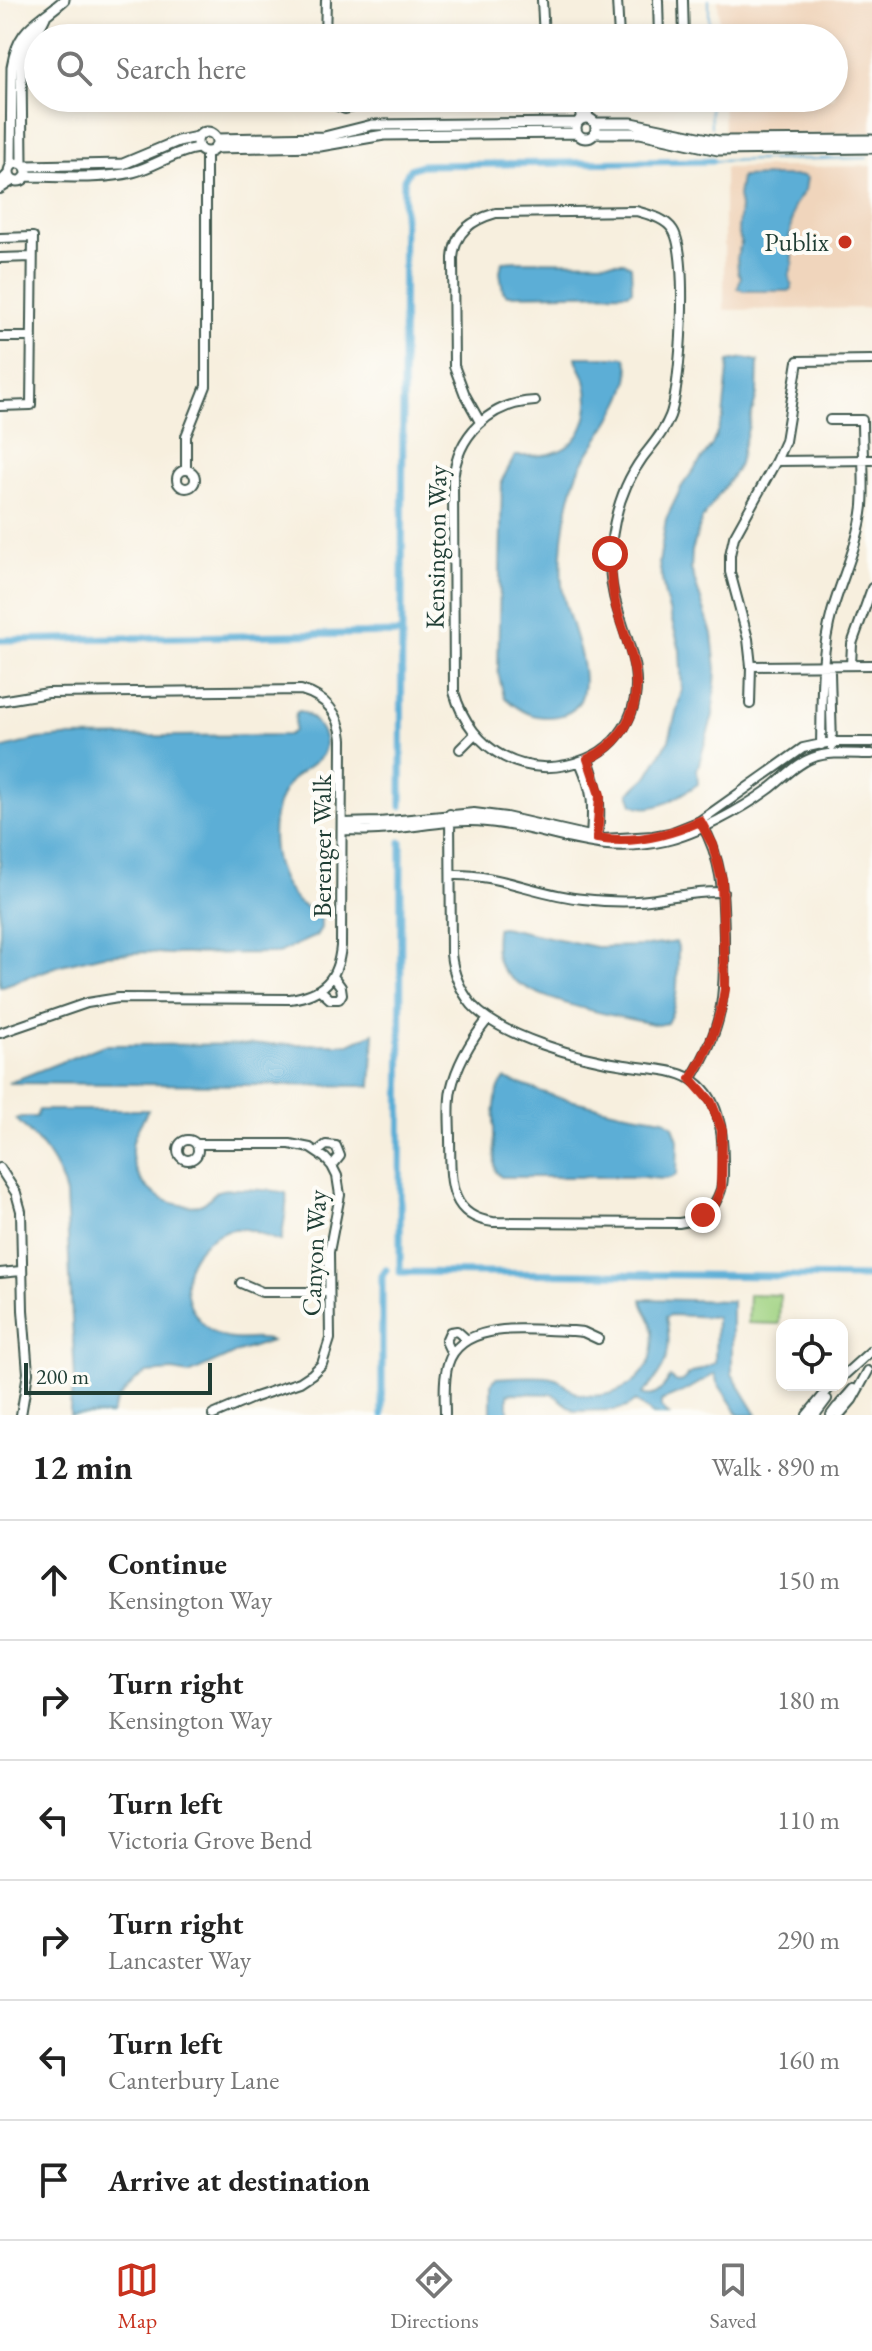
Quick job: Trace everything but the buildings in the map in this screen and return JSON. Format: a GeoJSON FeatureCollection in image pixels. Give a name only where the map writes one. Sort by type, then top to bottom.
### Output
{"type":"FeatureCollection","features":[{"type":"Feature","properties":{"kind":"street"},"geometry":{"type":"LineString","coordinates":[[32,24],[64,0]]}},
{"type":"Feature","properties":{"kind":"street"},"geometry":{"type":"LineString","coordinates":[[325,24],[326,0]]}},
{"type":"Feature","properties":{"kind":"street"},"geometry":{"type":"LineString","coordinates":[[542,0],[543,24]]}},
{"type":"Feature","properties":{"kind":"street"},"geometry":{"type":"LineString","coordinates":[[617,0],[618,24]]}},
{"type":"Feature","properties":{"kind":"street"},"geometry":{"type":"LineString","coordinates":[[658,0],[659,24]]}},
{"type":"Feature","properties":{"kind":"street"},"geometry":{"type":"LineString","coordinates":[[683,0],[684,24]]}},
{"type":"Feature","properties":{"kind":"street"},"geometry":{"type":"LineString","coordinates":[[42,24],[45,17]]}},
{"type":"Feature","properties":{"kind":"street"},"geometry":{"type":"LineString","coordinates":[[11,173],[12,67],[14,52],[24,33]]}},
{"type":"Feature","properties":{"kind":"street"},"geometry":{"type":"LineString","coordinates":[[11,173],[21,180],[25,169],[21,66],[24,54]]}},
{"type":"Feature","properties":{"kind":"street"},"geometry":{"type":"LineString","coordinates":[[585,112],[585,125]]}},
{"type":"Feature","properties":{"kind":"street"},"geometry":{"type":"LineString","coordinates":[[0,189],[16,162],[25,169],[121,175],[188,149],[207,145],[320,146],[384,135],[632,123],[718,141],[872,140]]}},
{"type":"Feature","properties":{"kind":"street"},"geometry":{"type":"LineString","coordinates":[[585,125],[718,150],[872,148]]}},
{"type":"Feature","properties":{"kind":"street"},"geometry":{"type":"LineString","coordinates":[[186,470],[186,436],[206,386],[207,145]]}},
{"type":"Feature","properties":{"kind":"street"},"geometry":{"type":"LineString","coordinates":[[0,182],[11,173]]}},
{"type":"Feature","properties":{"kind":"street"},"geometry":{"type":"LineString","coordinates":[[535,401],[507,406],[480,422],[465,395],[454,366],[453,258],[463,222],[496,213],[636,211],[671,220],[679,243],[681,279],[674,405],[666,426],[642,458],[626,488],[615,520],[610,554],[612,588],[634,661],[636,692],[631,714],[620,733],[604,749],[584,760],[594,805],[594,841]]}},
{"type":"Feature","properties":{"kind":"street"},"geometry":{"type":"LineString","coordinates":[[0,238],[33,237],[31,405],[0,406]]}},
{"type":"Feature","properties":{"kind":"street"},"geometry":{"type":"LineString","coordinates":[[0,258],[32,257]]}},
{"type":"Feature","properties":{"kind":"street"},"geometry":{"type":"LineString","coordinates":[[0,337],[32,337]]}},
{"type":"Feature","properties":{"kind":"street"},"geometry":{"type":"LineString","coordinates":[[750,704],[751,666],[742,611],[730,572],[734,537],[785,441],[798,361],[872,360]]}},
{"type":"Feature","properties":{"kind":"street"},"geometry":{"type":"LineString","coordinates":[[822,755],[822,669],[826,638],[861,516],[867,460],[862,420],[830,420]]}},
{"type":"Feature","properties":{"kind":"street","name":"Kensington Way"},"geometry":{"type":"LineString","coordinates":[[480,422],[460,448],[453,480],[454,692],[462,714],[475,734],[503,757],[526,765],[550,768],[584,760]]}},
{"type":"Feature","properties":{"kind":"street"},"geometry":{"type":"LineString","coordinates":[[776,461],[867,460]]}},
{"type":"Feature","properties":{"kind":"street"},"geometry":{"type":"LineString","coordinates":[[851,665],[852,644],[872,588]]}},
{"type":"Feature","properties":{"kind":"street"},"geometry":{"type":"LineString","coordinates":[[824,665],[830,674],[832,754]]}},
{"type":"Feature","properties":{"kind":"street"},"geometry":{"type":"LineString","coordinates":[[751,666],[872,665]]}},
{"type":"Feature","properties":{"kind":"street","name":"Berenger Walk"},"geometry":{"type":"LineString","coordinates":[[0,701],[48,693],[291,689],[311,693],[328,704],[341,730],[341,946],[340,960],[333,976],[342,994],[339,999],[330,999],[320,990]]}},
{"type":"Feature","properties":{"kind":"street"},"geometry":{"type":"LineString","coordinates":[[460,749],[475,734]]}},
{"type":"Feature","properties":{"kind":"street"},"geometry":{"type":"LineString","coordinates":[[702,824],[803,748],[831,742],[872,742]]}},
{"type":"Feature","properties":{"kind":"street"},"geometry":{"type":"LineString","coordinates":[[342,826],[450,818],[474,813],[506,817],[594,841],[653,836],[702,824],[744,806],[805,761],[822,755],[872,754]]}},
{"type":"Feature","properties":{"kind":"street"},"geometry":{"type":"LineString","coordinates":[[450,818],[452,965],[465,995],[488,1019],[531,1039],[576,1055],[669,1071],[691,1079],[711,1102],[722,1130],[721,1189],[713,1213],[679,1223],[555,1223],[485,1221],[460,1211],[452,1187],[451,1092],[462,1060],[488,1019]]}},
{"type":"Feature","properties":{"kind":"street"},"geometry":{"type":"LineString","coordinates":[[691,1079],[711,1043],[725,989],[723,892],[717,856],[702,824]]}},
{"type":"Feature","properties":{"kind":"street"},"geometry":{"type":"LineString","coordinates":[[451,875],[480,875],[562,897],[603,901],[723,892]]}},
{"type":"Feature","properties":{"kind":"street"},"geometry":{"type":"LineString","coordinates":[[0,1033],[87,1003],[118,998],[305,997],[320,990],[333,976]]}},
{"type":"Feature","properties":{"kind":"street","name":"Canyon Way"},"geometry":{"type":"LineString","coordinates":[[196,1144],[301,1145],[317,1152],[332,1166],[340,1195],[330,1244],[329,1346],[326,1356],[317,1370],[300,1382],[213,1415]]}},
{"type":"Feature","properties":{"kind":"street","name":"Canyon Way"},"geometry":{"type":"LineString","coordinates":[[317,1152],[329,1144],[336,1146],[340,1156],[332,1166]]}},
{"type":"Feature","properties":{"kind":"street"},"geometry":{"type":"LineString","coordinates":[[0,1168],[19,1202],[28,1373],[21,1415]]}},
{"type":"Feature","properties":{"kind":"street"},"geometry":{"type":"LineString","coordinates":[[0,1273],[21,1271]]}},
{"type":"Feature","properties":{"kind":"street"},"geometry":{"type":"LineString","coordinates":[[241,1283],[262,1292],[329,1292]]}},
{"type":"Feature","properties":{"kind":"street"},"geometry":{"type":"LineString","coordinates":[[452,1354],[446,1341],[450,1332],[457,1331],[467,1340]]}},
{"type":"Feature","properties":{"kind":"street"},"geometry":{"type":"LineString","coordinates":[[445,1415],[445,1381],[452,1354],[479,1333],[583,1332],[598,1339]]}},
{"type":"Feature","properties":{"kind":"street"},"geometry":{"type":"LineString","coordinates":[[848,1372],[872,1350]]}},
{"type":"Feature","properties":{"kind":"street"},"geometry":{"type":"LineString","coordinates":[[837,1410],[870,1368]]}},
{"type":"Feature","properties":{"kind":"street"},"geometry":{"type":"LineString","coordinates":[[807,1415],[829,1391]]}},
{"type":"Feature","properties":{"kind":"street"},"geometry":{"type":"LineString","coordinates":[[815,1415],[832,1391]]}},
{"type":"Feature","properties":{"kind":"shaded area"},"geometry":{"type":"Polygon","coordinates":[[[718,0],[872,0],[872,133],[724,135],[723,112],[848,112],[848,24],[719,24],[718,0]]]}},
{"type":"Feature","properties":{"kind":"shaded area"},"geometry":{"type":"Polygon","coordinates":[[[872,166],[872,308],[724,310],[724,168],[872,166]]]}},
{"type":"Feature","properties":{"kind":"green space"},"geometry":{"type":"Polygon","coordinates":[[[749,1294],[780,1295],[779,1319],[776,1319],[776,1324],[748,1323],[749,1294]]]}},
{"type":"Feature","properties":{"kind":"water"},"geometry":{"type":"Polygon","coordinates":[[[741,177],[807,178],[805,190],[794,206],[789,240],[793,263],[789,276],[792,287],[789,291],[743,291],[738,288],[741,277],[737,256],[741,243],[738,196],[741,177]]]}},
{"type":"Feature","properties":{"kind":"water"},"geometry":{"type":"Polygon","coordinates":[[[502,262],[624,262],[631,266],[632,290],[628,293],[507,295],[503,291],[500,272],[502,262]]]}},
{"type":"Feature","properties":{"kind":"water"},"geometry":{"type":"Polygon","coordinates":[[[576,357],[625,357],[629,369],[628,383],[615,413],[578,472],[565,527],[562,589],[582,664],[584,682],[581,698],[573,709],[558,716],[542,717],[522,711],[504,697],[498,672],[502,480],[515,456],[553,453],[573,442],[579,434],[588,402],[585,380],[576,357]]]}},
{"type":"Feature","properties":{"kind":"water"},"geometry":{"type":"Polygon","coordinates":[[[744,358],[758,361],[757,394],[738,467],[702,519],[692,551],[691,569],[712,634],[716,669],[713,715],[697,770],[698,784],[667,803],[641,807],[633,804],[629,793],[647,777],[669,740],[682,690],[680,650],[659,563],[666,519],[682,486],[712,445],[723,417],[729,361],[744,358]]]}},
{"type":"Feature","properties":{"kind":"water"},"geometry":{"type":"Polygon","coordinates":[[[299,711],[320,728],[324,749],[319,759],[292,779],[281,797],[276,811],[273,843],[280,874],[287,888],[296,900],[321,919],[321,928],[316,936],[278,953],[148,952],[103,955],[61,965],[0,987],[0,749],[39,739],[64,737],[288,735],[294,731],[296,713],[299,711]]]}},
{"type":"Feature","properties":{"kind":"water"},"geometry":{"type":"Polygon","coordinates":[[[502,927],[596,947],[676,942],[676,996],[667,1023],[658,1025],[598,1012],[529,989],[512,979],[499,963],[496,930],[502,927]]]}},
{"type":"Feature","properties":{"kind":"water"},"geometry":{"type":"Polygon","coordinates":[[[374,1033],[371,1086],[8,1083],[104,1045],[349,1044],[374,1033]]]}},
{"type":"Feature","properties":{"kind":"water"},"geometry":{"type":"Polygon","coordinates":[[[505,1079],[557,1097],[664,1119],[673,1126],[678,1140],[677,1174],[661,1179],[501,1177],[495,1167],[494,1120],[497,1096],[505,1079]]]}},
{"type":"Feature","properties":{"kind":"water"},"geometry":{"type":"Polygon","coordinates":[[[39,1110],[148,1110],[134,1139],[133,1163],[144,1184],[163,1199],[174,1203],[199,1205],[223,1190],[286,1193],[281,1241],[248,1230],[223,1232],[206,1242],[196,1253],[187,1276],[186,1288],[194,1312],[213,1332],[228,1338],[271,1341],[189,1374],[173,1371],[147,1373],[117,1400],[111,1415],[70,1415],[75,1381],[66,1195],[47,1153],[16,1119],[36,1117],[39,1110]]]}},
{"type":"Feature","properties":{"kind":"water"},"geometry":{"type":"Polygon","coordinates":[[[642,1299],[732,1301],[732,1374],[757,1415],[739,1415],[715,1374],[661,1401],[661,1407],[669,1415],[653,1415],[635,1401],[616,1410],[575,1411],[553,1394],[512,1393],[508,1394],[508,1415],[491,1415],[491,1384],[496,1378],[553,1378],[579,1394],[591,1396],[616,1392],[637,1379],[651,1358],[653,1346],[652,1324],[642,1299]],[[666,1317],[669,1340],[666,1359],[657,1377],[642,1394],[655,1394],[670,1377],[677,1382],[682,1381],[689,1374],[715,1363],[716,1317],[666,1317]]]}},
{"type":"Feature","properties":{"kind":"waterway"},"geometry":{"type":"LineString","coordinates":[[709,0],[709,24]]}},
{"type":"Feature","properties":{"kind":"waterway"},"geometry":{"type":"LineString","coordinates":[[710,112],[711,127]]}},
{"type":"Feature","properties":{"kind":"waterway"},"geometry":{"type":"LineString","coordinates":[[712,161],[867,158]]}},
{"type":"Feature","properties":{"kind":"waterway"},"geometry":{"type":"LineString","coordinates":[[401,806],[404,179],[410,169],[421,165],[712,161]]}},
{"type":"Feature","properties":{"kind":"waterway"},"geometry":{"type":"LineString","coordinates":[[0,640],[401,633]]}},
{"type":"Feature","properties":{"kind":"waterway"},"geometry":{"type":"LineString","coordinates":[[401,842],[400,1272],[872,1277]]}},
{"type":"Feature","properties":{"kind":"waterway"},"geometry":{"type":"LineString","coordinates":[[382,1415],[382,1276],[386,1270]]}},
{"type":"Feature","properties":{"kind":"place","name":"Publix"},"geometry":{"type":"Point","coordinates":[845,242]}},
{"type":"Feature","properties":{"kind":"route"},"geometry":{"type":"LineString","coordinates":[[610,554],[612,588],[632,653],[637,681],[634,703],[626,724],[613,742],[588,759],[600,795],[597,838],[653,836],[700,821],[713,845],[722,880],[723,1005],[708,1051],[691,1079],[706,1093],[722,1130],[723,1181],[715,1204],[703,1215]]}}]}
